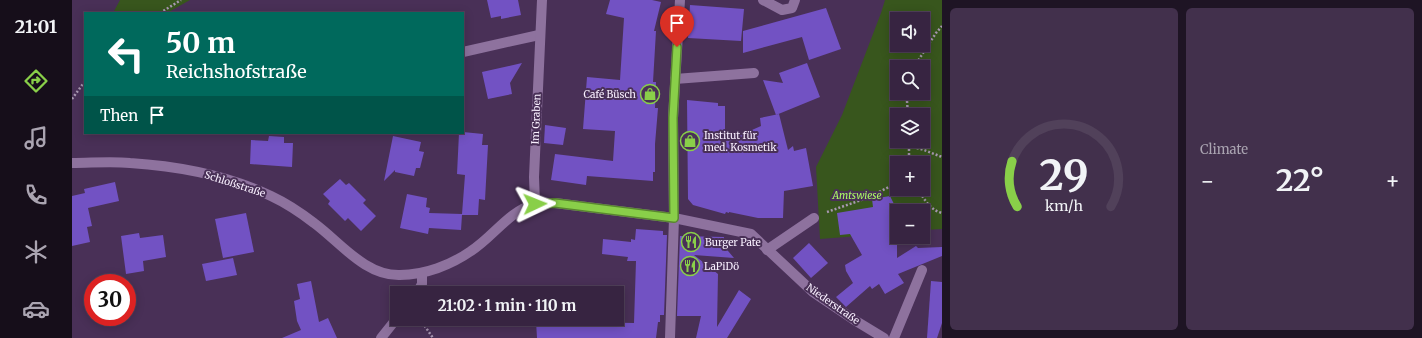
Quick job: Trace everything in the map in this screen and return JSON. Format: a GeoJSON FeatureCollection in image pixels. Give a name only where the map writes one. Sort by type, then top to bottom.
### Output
{"type":"FeatureCollection","features":[{"type":"Feature","properties":{"kind":"street","name":"Im Graben"},"geometry":{"type":"LineString","coordinates":[[535,204],[534,177],[539,35],[542,0]]}},
{"type":"Feature","properties":{"kind":"street"},"geometry":{"type":"LineString","coordinates":[[670,338],[674,218],[673,118],[680,0]]}},
{"type":"Feature","properties":{"kind":"street"},"geometry":{"type":"LineString","coordinates":[[763,0],[782,10],[792,8],[795,0]]}},
{"type":"Feature","properties":{"kind":"street"},"geometry":{"type":"LineString","coordinates":[[464,52],[539,35]]}},
{"type":"Feature","properties":{"kind":"street"},"geometry":{"type":"LineString","coordinates":[[675,79],[754,73]]}},
{"type":"Feature","properties":{"kind":"street","name":"Schloßstraße"},"geometry":{"type":"LineString","coordinates":[[72,163],[129,163],[197,172],[231,180],[260,191],[288,205],[315,223],[371,268],[388,274],[400,275],[422,273],[441,267],[472,251],[521,209],[535,204],[555,203],[674,218]]}},
{"type":"Feature","properties":{"kind":"street","name":"Niederstraße"},"geometry":{"type":"LineString","coordinates":[[674,218],[751,234],[813,292],[884,338]]}},
{"type":"Feature","properties":{"kind":"street"},"geometry":{"type":"LineString","coordinates":[[767,250],[814,218]]}},
{"type":"Feature","properties":{"kind":"street"},"geometry":{"type":"LineString","coordinates":[[894,338],[922,270]]}},
{"type":"Feature","properties":{"kind":"street"},"geometry":{"type":"LineString","coordinates":[[421,286],[422,273]]}},
{"type":"Feature","properties":{"kind":"street"},"geometry":{"type":"LineString","coordinates":[[380,338],[390,326]]}},
{"type":"Feature","properties":{"kind":"path"},"geometry":{"type":"LineString","coordinates":[[162,12],[181,0]]}},
{"type":"Feature","properties":{"kind":"path"},"geometry":{"type":"LineString","coordinates":[[919,60],[942,26]]}},
{"type":"Feature","properties":{"kind":"path"},"geometry":{"type":"LineString","coordinates":[[72,99],[84,82]]}},
{"type":"Feature","properties":{"kind":"path"},"geometry":{"type":"LineString","coordinates":[[916,148],[942,157]]}},
{"type":"Feature","properties":{"kind":"path"},"geometry":{"type":"LineString","coordinates":[[814,218],[867,198],[890,186]]}},
{"type":"Feature","properties":{"kind":"path"},"geometry":{"type":"LineString","coordinates":[[922,196],[936,212],[942,213]]}},
{"type":"Feature","properties":{"kind":"path"},"geometry":{"type":"LineString","coordinates":[[425,326],[433,338]]}},
{"type":"Feature","properties":{"kind":"green space"},"geometry":{"type":"Polygon","coordinates":[[[120,0],[190,0],[169,12],[114,12],[120,0]]]}},
{"type":"Feature","properties":{"kind":"green space","name":"Amtswiese"},"geometry":{"type":"Polygon","coordinates":[[[885,0],[942,0],[942,229],[930,230],[930,204],[890,204],[890,234],[820,239],[816,167],[842,115],[885,0]]]}},
{"type":"Feature","properties":{"kind":"building"},"geometry":{"type":"Polygon","coordinates":[[[487,0],[518,0],[521,15],[501,19],[501,16],[491,18],[487,0]]]}},
{"type":"Feature","properties":{"kind":"building"},"geometry":{"type":"Polygon","coordinates":[[[610,0],[652,0],[661,2],[654,31],[656,31],[653,82],[656,82],[655,108],[658,108],[655,144],[655,172],[653,172],[653,181],[587,176],[586,185],[551,180],[555,154],[613,161],[615,131],[583,129],[587,77],[620,80],[624,18],[606,14],[610,0]]]}},
{"type":"Feature","properties":{"kind":"building"},"geometry":{"type":"Polygon","coordinates":[[[690,5],[744,9],[741,41],[688,38],[690,5]]]}},
{"type":"Feature","properties":{"kind":"building"},"geometry":{"type":"Polygon","coordinates":[[[826,8],[841,49],[809,60],[802,37],[743,53],[743,31],[826,8]]]}},
{"type":"Feature","properties":{"kind":"building"},"geometry":{"type":"Polygon","coordinates":[[[522,63],[510,83],[512,94],[488,99],[482,72],[522,63]]]}},
{"type":"Feature","properties":{"kind":"building"},"geometry":{"type":"Polygon","coordinates":[[[807,63],[820,97],[776,115],[763,80],[783,83],[779,73],[807,63]]]}},
{"type":"Feature","properties":{"kind":"building"},"geometry":{"type":"Polygon","coordinates":[[[687,100],[718,103],[718,106],[725,106],[725,132],[732,133],[736,137],[761,126],[760,118],[779,114],[788,150],[793,146],[794,151],[806,148],[813,186],[784,191],[783,218],[758,218],[729,212],[726,212],[725,214],[693,205],[688,199],[687,100]]]}},
{"type":"Feature","properties":{"kind":"building"},"geometry":{"type":"Polygon","coordinates":[[[545,125],[566,128],[563,145],[544,143],[545,125]]]}},
{"type":"Feature","properties":{"kind":"building"},"geometry":{"type":"Polygon","coordinates":[[[464,132],[483,134],[482,145],[488,145],[485,200],[479,199],[478,215],[462,215],[461,230],[429,228],[428,234],[400,228],[407,194],[427,198],[426,207],[430,208],[429,213],[462,214],[465,175],[457,174],[459,134],[464,134],[464,132]]]}},
{"type":"Feature","properties":{"kind":"building"},"geometry":{"type":"Polygon","coordinates":[[[269,136],[284,137],[284,143],[293,143],[292,167],[250,164],[251,140],[268,141],[269,136]]]}},
{"type":"Feature","properties":{"kind":"building"},"geometry":{"type":"Polygon","coordinates":[[[393,136],[421,142],[419,151],[424,152],[420,168],[416,168],[414,176],[395,172],[395,170],[384,181],[393,136]]]}},
{"type":"Feature","properties":{"kind":"building"},"geometry":{"type":"Polygon","coordinates":[[[340,179],[346,185],[349,183],[366,200],[363,203],[376,216],[361,231],[348,218],[345,221],[328,204],[330,201],[323,194],[340,179]]]}},
{"type":"Feature","properties":{"kind":"building"},"geometry":{"type":"Polygon","coordinates":[[[115,182],[119,201],[88,208],[92,226],[87,227],[90,242],[72,246],[72,196],[85,193],[84,189],[115,182]]]}},
{"type":"Feature","properties":{"kind":"building"},"geometry":{"type":"Polygon","coordinates":[[[890,196],[894,204],[890,204],[890,244],[897,244],[897,258],[916,246],[918,248],[942,247],[942,256],[898,274],[904,283],[885,294],[879,284],[872,289],[870,286],[846,307],[836,297],[853,283],[846,271],[845,265],[862,255],[850,234],[840,235],[837,213],[873,207],[872,199],[890,196]]]}},
{"type":"Feature","properties":{"kind":"building"},"geometry":{"type":"Polygon","coordinates":[[[246,213],[254,252],[223,258],[215,219],[246,213]]]}},
{"type":"Feature","properties":{"kind":"building"},"geometry":{"type":"Polygon","coordinates":[[[636,229],[663,231],[663,235],[667,235],[664,315],[660,315],[656,338],[537,338],[536,326],[624,326],[624,323],[634,323],[636,261],[627,261],[628,257],[602,254],[603,239],[631,242],[631,239],[635,240],[636,229]]]}},
{"type":"Feature","properties":{"kind":"building"},"geometry":{"type":"Polygon","coordinates":[[[139,233],[140,238],[163,235],[166,257],[143,261],[144,271],[126,274],[121,236],[139,233]]]}},
{"type":"Feature","properties":{"kind":"building"},"geometry":{"type":"Polygon","coordinates":[[[680,236],[724,237],[723,245],[734,258],[694,255],[718,274],[717,327],[739,290],[751,299],[727,338],[696,338],[701,316],[677,316],[680,236]]]}},
{"type":"Feature","properties":{"kind":"building"},"geometry":{"type":"Polygon","coordinates":[[[809,243],[828,263],[811,278],[793,258],[809,243]]]}},
{"type":"Feature","properties":{"kind":"building"},"geometry":{"type":"Polygon","coordinates":[[[233,258],[237,275],[206,281],[202,264],[233,258]]]}},
{"type":"Feature","properties":{"kind":"building"},"geometry":{"type":"Polygon","coordinates":[[[311,281],[319,322],[328,318],[337,338],[282,338],[301,330],[297,321],[294,301],[300,299],[297,284],[311,281]]]}},
{"type":"Feature","properties":{"kind":"building"},"geometry":{"type":"Polygon","coordinates":[[[931,281],[942,282],[942,323],[937,338],[927,338],[931,281]]]}},
{"type":"Feature","properties":{"kind":"place","name":"Café Büsch"},"geometry":{"type":"Point","coordinates":[650,94]}},
{"type":"Feature","properties":{"kind":"place","name":"Institut für med. Kosmetik"},"geometry":{"type":"Point","coordinates":[690,141]}},
{"type":"Feature","properties":{"kind":"place","name":"Burger Pate"},"geometry":{"type":"Point","coordinates":[691,242]}},
{"type":"Feature","properties":{"kind":"place","name":"LaPiDö"},"geometry":{"type":"Point","coordinates":[690,266]}},
{"type":"Feature","properties":{"kind":"route"},"geometry":{"type":"LineString","coordinates":[[535,204],[555,203],[674,218],[673,118],[677,47]]}}]}
